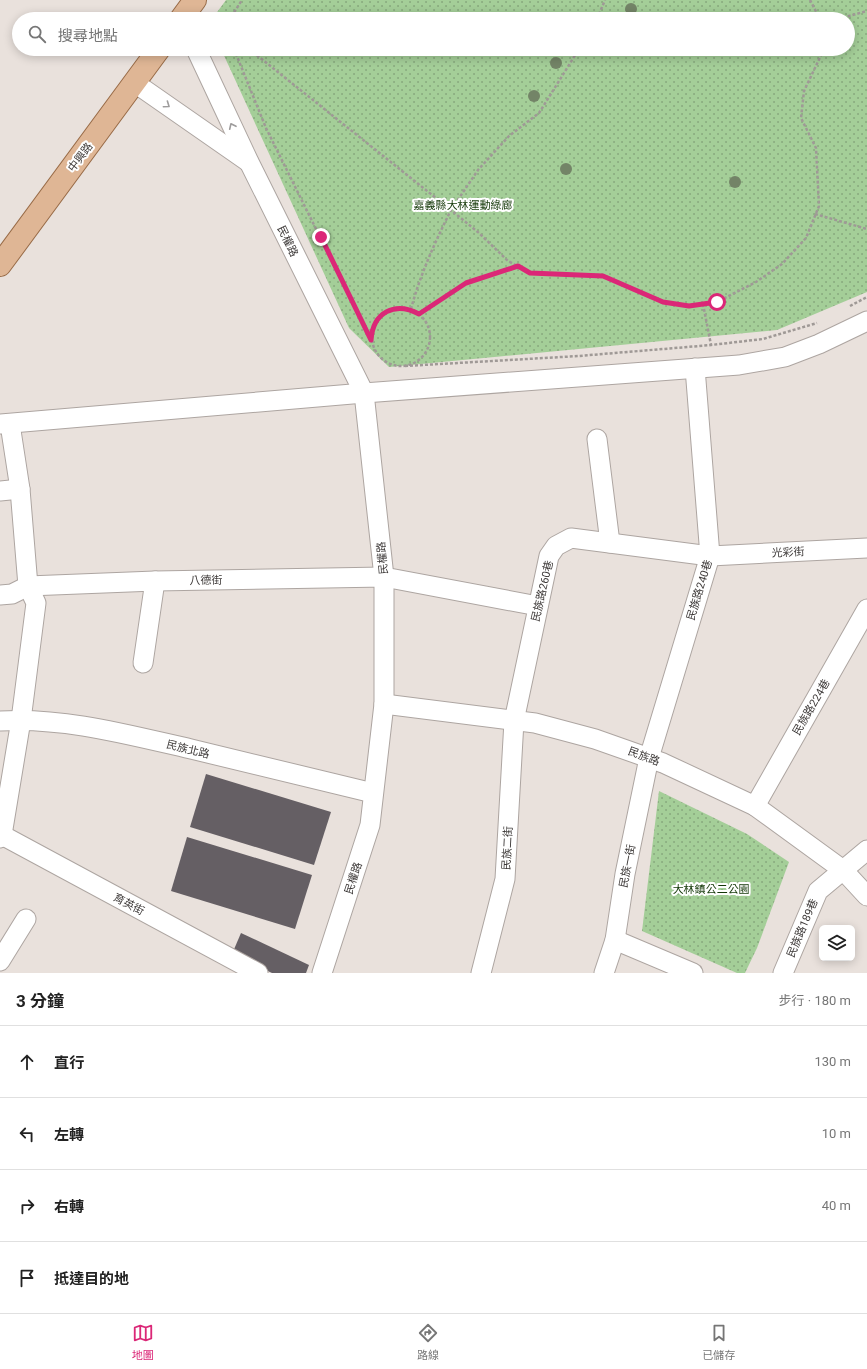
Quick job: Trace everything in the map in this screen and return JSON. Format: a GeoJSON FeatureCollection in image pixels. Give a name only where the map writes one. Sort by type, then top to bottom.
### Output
{"type":"FeatureCollection","features":[{"type":"Feature","properties":{"kind":"main road"},"geometry":{"type":"LineString","coordinates":[[186,12],[194,0]]}},
{"type":"Feature","properties":{"kind":"main road","name":"中興路"},"geometry":{"type":"LineString","coordinates":[[0,265],[154,56]]}},
{"type":"Feature","properties":{"kind":"street","name":"民權路"},"geometry":{"type":"LineString","coordinates":[[199,56],[249,162],[364,393],[384,577],[384,704],[370,825],[322,973]]}},
{"type":"Feature","properties":{"kind":"street","name":"民權路"},"geometry":{"type":"LineString","coordinates":[[135,83],[249,162]]}},
{"type":"Feature","properties":{"kind":"street"},"geometry":{"type":"LineString","coordinates":[[1,836],[21,720],[36,603],[28,586],[20,489],[5,424],[364,393],[739,365],[784,357],[866,326]]}},
{"type":"Feature","properties":{"kind":"street","name":"民族路240巷"},"geometry":{"type":"LineString","coordinates":[[648,758],[710,556],[695,368]]}},
{"type":"Feature","properties":{"kind":"street"},"geometry":{"type":"LineString","coordinates":[[597,439],[610,543]]}},
{"type":"Feature","properties":{"kind":"street"},"geometry":{"type":"LineString","coordinates":[[0,491],[20,489]]}},
{"type":"Feature","properties":{"kind":"street","name":"民族路260巷"},"geometry":{"type":"LineString","coordinates":[[514,721],[549,556],[556,546],[571,538],[710,556]]}},
{"type":"Feature","properties":{"kind":"street","name":"光彩街"},"geometry":{"type":"LineString","coordinates":[[710,556],[867,548]]}},
{"type":"Feature","properties":{"kind":"street","name":"八德街"},"geometry":{"type":"LineString","coordinates":[[28,586],[155,581],[384,577],[538,606]]}},
{"type":"Feature","properties":{"kind":"street"},"geometry":{"type":"LineString","coordinates":[[143,663],[155,581]]}},
{"type":"Feature","properties":{"kind":"street"},"geometry":{"type":"LineString","coordinates":[[0,595],[12,594],[28,586]]}},
{"type":"Feature","properties":{"kind":"street","name":"民族路224巷"},"geometry":{"type":"LineString","coordinates":[[755,806],[867,609]]}},
{"type":"Feature","properties":{"kind":"street","name":"民族路"},"geometry":{"type":"LineString","coordinates":[[384,704],[535,723],[588,737],[648,758],[755,806],[843,870],[867,896]]}},
{"type":"Feature","properties":{"kind":"street","name":"民族北路"},"geometry":{"type":"LineString","coordinates":[[0,721],[21,720],[86,727],[146,738],[373,793]]}},
{"type":"Feature","properties":{"kind":"street","name":"民族二街"},"geometry":{"type":"LineString","coordinates":[[481,973],[506,878],[514,721]]}},
{"type":"Feature","properties":{"kind":"street","name":"民族一街"},"geometry":{"type":"LineString","coordinates":[[604,973],[615,940],[625,874],[648,758]]}},
{"type":"Feature","properties":{"kind":"street","name":"育英街"},"geometry":{"type":"LineString","coordinates":[[1,836],[258,973]]}},
{"type":"Feature","properties":{"kind":"street","name":"民族路189巷"},"geometry":{"type":"LineString","coordinates":[[784,973],[818,891],[867,850]]}},
{"type":"Feature","properties":{"kind":"street"},"geometry":{"type":"LineString","coordinates":[[0,961],[26,920]]}},
{"type":"Feature","properties":{"kind":"street"},"geometry":{"type":"LineString","coordinates":[[615,940],[693,973]]}},
{"type":"Feature","properties":{"kind":"path"},"geometry":{"type":"LineString","coordinates":[[234,12],[242,0]]}},
{"type":"Feature","properties":{"kind":"path"},"geometry":{"type":"LineString","coordinates":[[600,12],[605,0]]}},
{"type":"Feature","properties":{"kind":"path"},"geometry":{"type":"LineString","coordinates":[[810,0],[816,12]]}},
{"type":"Feature","properties":{"kind":"path"},"geometry":{"type":"LineString","coordinates":[[855,14],[867,11]]}},
{"type":"Feature","properties":{"kind":"path"},"geometry":{"type":"LineString","coordinates":[[237,56],[266,128],[371,340],[374,349],[379,357],[387,363],[396,366],[406,366],[579,356],[711,345],[763,339],[821,321]]}},
{"type":"Feature","properties":{"kind":"path"},"geometry":{"type":"LineString","coordinates":[[259,56],[452,210],[508,261],[530,273],[603,276],[663,302],[689,306],[717,302],[756,282],[782,264],[806,238],[819,206],[816,148],[801,118],[804,91],[821,56]]}},
{"type":"Feature","properties":{"kind":"path"},"geometry":{"type":"LineString","coordinates":[[411,309],[416,289],[433,248],[452,210],[483,164],[509,136],[539,113],[575,56]]}},
{"type":"Feature","properties":{"kind":"path"},"geometry":{"type":"LineString","coordinates":[[815,214],[867,229]]}},
{"type":"Feature","properties":{"kind":"path"},"geometry":{"type":"LineString","coordinates":[[419,314],[466,283],[518,266]]}},
{"type":"Feature","properties":{"kind":"path"},"geometry":{"type":"LineString","coordinates":[[848,308],[867,297]]}},
{"type":"Feature","properties":{"kind":"path"},"geometry":{"type":"LineString","coordinates":[[703,304],[711,345]]}},
{"type":"Feature","properties":{"kind":"path"},"geometry":{"type":"LineString","coordinates":[[371,340],[372,330],[383,314],[391,309],[411,309],[419,314],[426,321],[430,330],[428,349],[422,357],[414,363],[406,366]]}},
{"type":"Feature","properties":{"kind":"green space","name":"嘉義縣大林運動綠廊"},"geometry":{"type":"Polygon","coordinates":[[[226,0],[867,0],[867,292],[777,330],[389,367],[349,328],[224,56],[855,56],[855,12],[217,12],[226,0]]]}},
{"type":"Feature","properties":{"kind":"green space","name":"大林鎮公二公園"},"geometry":{"type":"Polygon","coordinates":[[[659,791],[747,834],[789,862],[757,948],[745,973],[737,973],[642,931],[659,791]]]}},
{"type":"Feature","properties":{"kind":"building"},"geometry":{"type":"Polygon","coordinates":[[[206,774],[331,812],[314,865],[190,827],[206,774]]]}},
{"type":"Feature","properties":{"kind":"building"},"geometry":{"type":"Polygon","coordinates":[[[187,837],[312,875],[295,929],[171,891],[187,837]]]}},
{"type":"Feature","properties":{"kind":"building"},"geometry":{"type":"Polygon","coordinates":[[[241,933],[309,965],[306,973],[272,973],[232,954],[241,933]]]}},
{"type":"Feature","properties":{"kind":"route"},"geometry":{"type":"LineString","coordinates":[[321,237],[371,340],[372,330],[376,321],[391,309],[411,309],[419,314],[466,283],[518,266],[530,273],[603,276],[663,302],[689,306],[717,302]]}}]}
